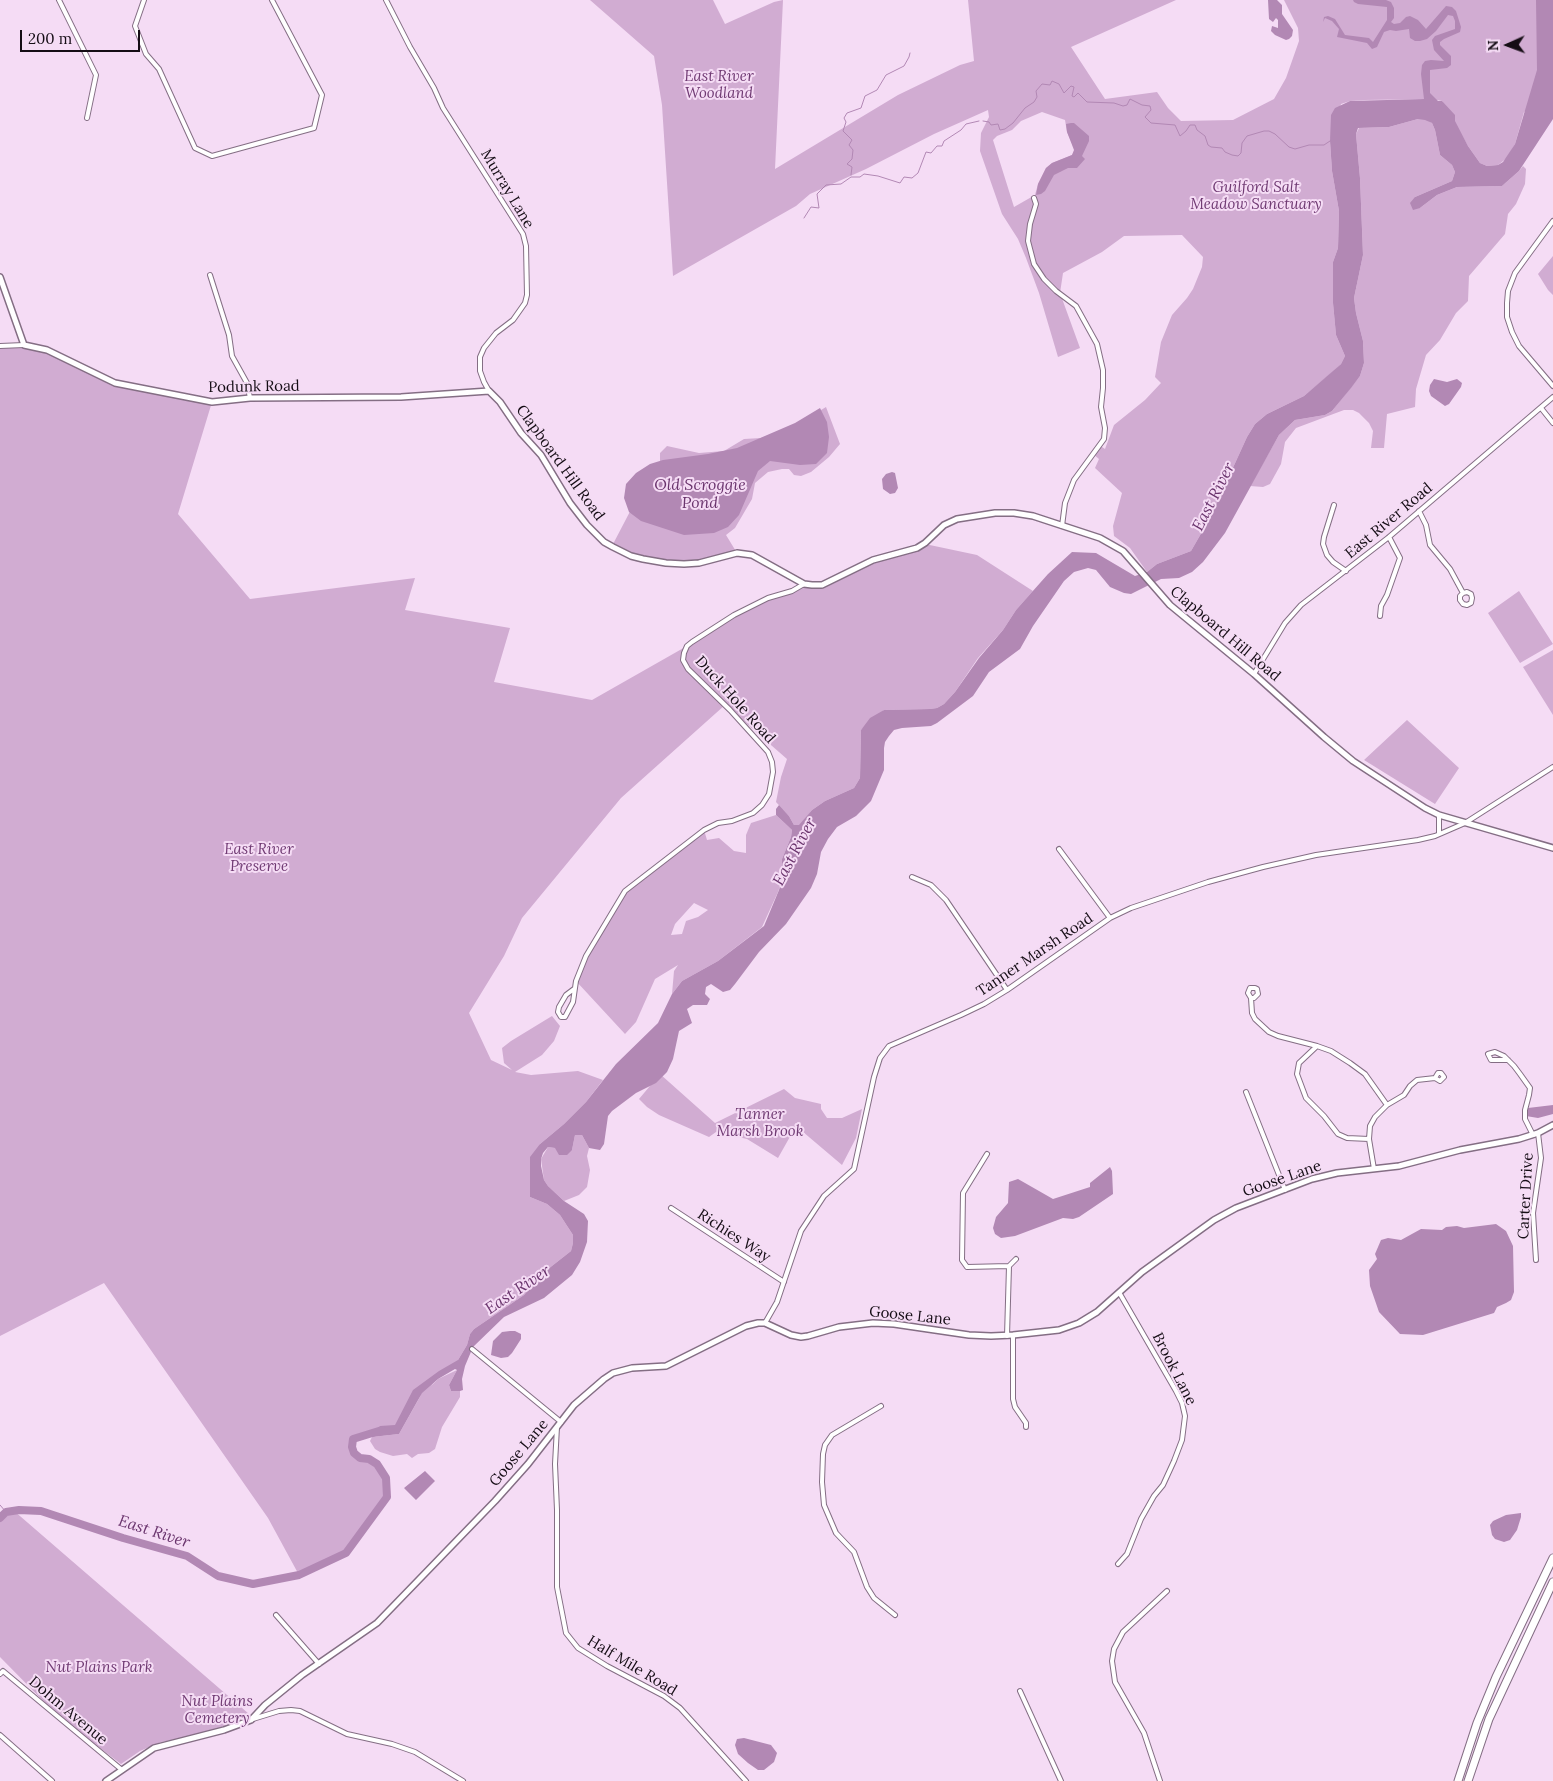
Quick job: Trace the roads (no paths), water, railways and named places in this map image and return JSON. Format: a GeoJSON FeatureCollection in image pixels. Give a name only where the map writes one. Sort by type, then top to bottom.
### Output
{"type":"FeatureCollection","features":[{"type":"Feature","properties":{"kind":"highway"},"geometry":{"type":"LineString","coordinates":[[1458,1781],[1477,1723],[1496,1677],[1553,1558]]}},
{"type":"Feature","properties":{"kind":"highway"},"geometry":{"type":"LineString","coordinates":[[1468,1781],[1489,1719],[1553,1582]]}},
{"type":"Feature","properties":{"kind":"street"},"geometry":{"type":"LineString","coordinates":[[59,0],[96,75],[87,118]]}},
{"type":"Feature","properties":{"kind":"street"},"geometry":{"type":"LineString","coordinates":[[144,0],[135,26],[146,54],[160,69],[195,148],[212,156],[314,128],[322,95],[272,0]]}},
{"type":"Feature","properties":{"kind":"street","name":"Murray Lane"},"geometry":{"type":"LineString","coordinates":[[386,0],[443,108],[523,234],[526,246],[526,302],[513,320],[496,333],[484,348],[480,357],[480,371],[489,391]]}},
{"type":"Feature","properties":{"kind":"street"},"geometry":{"type":"LineString","coordinates":[[1034,198],[1036,204],[1030,224],[1028,240],[1034,264],[1044,279],[1056,291],[1076,306],[1097,344],[1103,370],[1101,407],[1105,433],[1104,439],[1074,480],[1065,503],[1062,526]]}},
{"type":"Feature","properties":{"kind":"street"},"geometry":{"type":"LineString","coordinates":[[1553,221],[1515,273],[1508,291],[1507,317],[1519,346],[1553,386]]}},
{"type":"Feature","properties":{"kind":"street"},"geometry":{"type":"LineString","coordinates":[[210,275],[229,335],[232,356],[247,384],[250,398]]}},
{"type":"Feature","properties":{"kind":"street"},"geometry":{"type":"LineString","coordinates":[[0,277],[24,345]]}},
{"type":"Feature","properties":{"kind":"street","name":"Podunk Road"},"geometry":{"type":"LineString","coordinates":[[0,346],[24,345],[47,350],[115,383],[212,402],[250,398],[401,397],[489,391]]}},
{"type":"Feature","properties":{"kind":"street","name":"Clapboard Hill Road"},"geometry":{"type":"LineString","coordinates":[[489,391],[500,402],[521,433],[541,455],[570,503],[587,525],[613,547],[631,556],[643,559],[684,564],[699,563],[737,553],[752,555],[804,584],[822,584],[873,560],[917,548],[944,525],[957,519],[995,513],[1014,513],[1033,516],[1100,538],[1123,551],[1153,588],[1180,614],[1254,674],[1340,752],[1409,798],[1439,815],[1553,848]]}},
{"type":"Feature","properties":{"kind":"street","name":"East River Road"},"geometry":{"type":"LineString","coordinates":[[1254,674],[1284,623],[1301,605],[1390,537],[1553,397]]}},
{"type":"Feature","properties":{"kind":"street"},"geometry":{"type":"LineString","coordinates":[[1541,408],[1553,424]]}},
{"type":"Feature","properties":{"kind":"street"},"geometry":{"type":"LineString","coordinates":[[1334,505],[1323,544],[1327,555],[1346,571]]}},
{"type":"Feature","properties":{"kind":"street"},"geometry":{"type":"LineString","coordinates":[[1419,511],[1426,524],[1430,545],[1450,569],[1463,593]]}},
{"type":"Feature","properties":{"kind":"street"},"geometry":{"type":"LineString","coordinates":[[1380,616],[1381,606],[1400,558],[1390,537]]}},
{"type":"Feature","properties":{"kind":"street","name":"Duck Hole Road"},"geometry":{"type":"LineString","coordinates":[[574,990],[566,995],[559,1007],[558,1012],[561,1017],[565,1017],[572,1002],[580,970],[586,956],[625,891],[704,830],[718,823],[732,821],[753,813],[762,805],[768,794],[773,772],[768,752],[730,710],[688,669],[683,660],[684,653],[686,646],[734,616],[768,598],[792,591],[804,584]]}},
{"type":"Feature","properties":{"kind":"street","name":"Tanner Marsh Road"},"geometry":{"type":"LineString","coordinates":[[765,1323],[777,1302],[801,1231],[824,1196],[854,1169],[874,1078],[880,1058],[888,1046],[961,1016],[1007,990],[1110,918],[1131,908],[1208,882],[1263,867],[1316,855],[1418,840],[1439,834],[1465,823],[1553,767]]}},
{"type":"Feature","properties":{"kind":"street"},"geometry":{"type":"LineString","coordinates":[[1439,815],[1439,834]]}},
{"type":"Feature","properties":{"kind":"street"},"geometry":{"type":"LineString","coordinates":[[1059,849],[1110,918]]}},
{"type":"Feature","properties":{"kind":"street"},"geometry":{"type":"LineString","coordinates":[[912,877],[932,885],[946,900],[1007,990]]}},
{"type":"Feature","properties":{"kind":"street"},"geometry":{"type":"LineString","coordinates":[[1251,998],[1252,1013],[1255,1019],[1269,1032],[1317,1046],[1339,1055],[1365,1074],[1387,1105]]}},
{"type":"Feature","properties":{"kind":"street"},"geometry":{"type":"LineString","coordinates":[[1317,1046],[1299,1063],[1297,1074],[1306,1098],[1338,1134],[1348,1138],[1368,1139]]}},
{"type":"Feature","properties":{"kind":"street"},"geometry":{"type":"LineString","coordinates":[[1495,1052],[1508,1060],[1491,1060],[1488,1054],[1495,1052]]}},
{"type":"Feature","properties":{"kind":"street","name":"Carter Drive"},"geometry":{"type":"LineString","coordinates":[[1508,1060],[1530,1088],[1524,1119],[1536,1134],[1540,1158],[1533,1213],[1536,1260]]}},
{"type":"Feature","properties":{"kind":"street"},"geometry":{"type":"LineString","coordinates":[[1374,1169],[1368,1139],[1370,1126],[1375,1117],[1387,1105],[1404,1095],[1417,1080],[1435,1078]]}},
{"type":"Feature","properties":{"kind":"street"},"geometry":{"type":"LineString","coordinates":[[1246,1092],[1285,1190]]}},
{"type":"Feature","properties":{"kind":"street","name":"Goose Lane"},"geometry":{"type":"LineString","coordinates":[[251,1720],[277,1695],[370,1628],[390,1611],[528,1464],[574,1405],[613,1373],[632,1368],[666,1366],[679,1361],[706,1345],[753,1324],[765,1323],[791,1335],[801,1337],[839,1327],[874,1323],[894,1324],[969,1335],[1006,1336],[1045,1332],[1079,1323],[1097,1312],[1120,1294],[1142,1272],[1214,1220],[1236,1208],[1320,1177],[1399,1166],[1442,1154],[1536,1134],[1553,1125]]}},
{"type":"Feature","properties":{"kind":"street"},"geometry":{"type":"LineString","coordinates":[[987,1154],[963,1193],[962,1260],[967,1267],[1009,1266]]}},
{"type":"Feature","properties":{"kind":"street","name":"Richies Way"},"geometry":{"type":"LineString","coordinates":[[672,1208],[784,1282]]}},
{"type":"Feature","properties":{"kind":"street"},"geometry":{"type":"LineString","coordinates":[[1006,1336],[1009,1266],[1016,1259]]}},
{"type":"Feature","properties":{"kind":"street","name":"Brook Lane"},"geometry":{"type":"LineString","coordinates":[[1118,1564],[1127,1554],[1141,1519],[1154,1496],[1163,1486],[1182,1440],[1185,1416],[1176,1390],[1120,1294]]}},
{"type":"Feature","properties":{"kind":"street"},"geometry":{"type":"LineString","coordinates":[[1013,1335],[1013,1400],[1015,1407],[1026,1422],[1026,1427]]}},
{"type":"Feature","properties":{"kind":"street"},"geometry":{"type":"LineString","coordinates":[[472,1349],[561,1422]]}},
{"type":"Feature","properties":{"kind":"street"},"geometry":{"type":"LineString","coordinates":[[881,1406],[832,1435],[825,1445],[823,1454],[822,1482],[824,1505],[836,1533],[854,1552],[867,1587],[874,1598],[895,1616]]}},
{"type":"Feature","properties":{"kind":"street","name":"Half Mile Road"},"geometry":{"type":"LineString","coordinates":[[557,1427],[554,1464],[557,1510],[557,1586],[566,1633],[578,1648],[607,1666],[664,1696],[680,1708],[746,1781]]}},
{"type":"Feature","properties":{"kind":"street"},"geometry":{"type":"LineString","coordinates":[[1160,1781],[1144,1733],[1115,1682],[1112,1661],[1114,1649],[1123,1632],[1167,1591]]}},
{"type":"Feature","properties":{"kind":"street"},"geometry":{"type":"LineString","coordinates":[[276,1615],[319,1664]]}},
{"type":"Feature","properties":{"kind":"street","name":"Dohm Avenue"},"geometry":{"type":"LineString","coordinates":[[0,1674],[3,1672],[122,1770]]}},
{"type":"Feature","properties":{"kind":"street"},"geometry":{"type":"LineString","coordinates":[[1020,1691],[1062,1781]]}},
{"type":"Feature","properties":{"kind":"street"},"geometry":{"type":"LineString","coordinates":[[106,1781],[154,1748],[224,1730],[279,1711],[291,1710],[300,1711],[347,1734],[392,1744],[415,1752],[463,1781]]}},
{"type":"Feature","properties":{"kind":"street"},"geometry":{"type":"LineString","coordinates":[[0,1735],[52,1781]]}},
{"type":"Feature","properties":{"kind":"water"},"geometry":{"type":"Polygon","coordinates":[[[1268,0],[1277,0],[1282,5],[1282,14],[1293,30],[1292,36],[1289,39],[1286,40],[1271,31],[1272,26],[1278,28],[1278,20],[1276,18],[1273,22],[1269,19],[1268,0]]]}},
{"type":"Feature","properties":{"kind":"water"},"geometry":{"type":"Polygon","coordinates":[[[1353,0],[1386,0],[1391,2],[1394,8],[1394,18],[1391,22],[1394,24],[1400,23],[1410,16],[1418,20],[1426,29],[1446,6],[1452,7],[1456,11],[1461,27],[1460,32],[1440,42],[1440,45],[1451,56],[1451,65],[1447,68],[1430,70],[1430,93],[1438,101],[1442,101],[1455,115],[1455,121],[1468,146],[1480,163],[1487,166],[1498,165],[1503,162],[1515,144],[1537,70],[1536,0],[1553,0],[1553,119],[1519,171],[1502,186],[1457,187],[1437,195],[1420,208],[1413,210],[1410,203],[1415,197],[1452,181],[1455,172],[1452,165],[1440,155],[1432,123],[1418,119],[1389,127],[1358,128],[1356,134],[1363,255],[1354,298],[1363,341],[1364,363],[1360,376],[1351,388],[1332,411],[1325,415],[1295,420],[1279,435],[1225,533],[1203,562],[1192,572],[1179,578],[1161,579],[1131,594],[1110,587],[1096,570],[1088,568],[1074,572],[1064,581],[1033,626],[1020,649],[989,672],[973,696],[931,726],[894,730],[885,742],[884,770],[871,801],[856,816],[837,827],[828,839],[821,852],[817,874],[811,888],[786,924],[759,952],[730,990],[723,992],[711,984],[706,987],[705,994],[710,999],[707,1005],[693,1005],[687,1009],[692,1023],[679,1031],[673,1059],[667,1072],[656,1083],[636,1093],[612,1111],[608,1116],[604,1144],[600,1150],[589,1148],[582,1135],[575,1135],[572,1150],[567,1155],[559,1155],[555,1148],[548,1147],[543,1153],[541,1166],[544,1180],[564,1201],[584,1214],[588,1221],[587,1242],[580,1262],[572,1275],[544,1298],[504,1317],[473,1347],[465,1366],[462,1379],[463,1390],[451,1391],[449,1385],[457,1370],[455,1369],[438,1379],[422,1393],[399,1434],[372,1437],[380,1426],[395,1425],[413,1390],[458,1360],[474,1329],[524,1295],[543,1273],[571,1251],[573,1235],[560,1215],[547,1204],[530,1197],[530,1157],[540,1144],[586,1102],[616,1064],[658,1023],[672,994],[682,981],[718,961],[764,926],[779,890],[782,859],[792,830],[776,815],[776,809],[779,805],[794,825],[799,825],[812,810],[825,801],[854,788],[860,778],[861,730],[870,718],[884,710],[930,709],[944,704],[1003,630],[1016,610],[1048,574],[1072,552],[1096,553],[1135,576],[1147,572],[1157,564],[1191,551],[1210,518],[1247,437],[1255,424],[1267,414],[1304,396],[1341,364],[1345,356],[1336,335],[1333,303],[1333,262],[1338,248],[1339,211],[1332,171],[1331,115],[1335,108],[1350,101],[1424,99],[1421,74],[1422,65],[1425,61],[1444,61],[1434,50],[1432,40],[1435,36],[1455,29],[1453,16],[1448,15],[1436,31],[1427,39],[1415,41],[1410,38],[1409,29],[1390,30],[1384,32],[1377,47],[1372,49],[1367,43],[1337,37],[1339,29],[1332,21],[1325,18],[1323,22],[1324,17],[1328,16],[1335,19],[1345,35],[1369,38],[1373,42],[1387,20],[1387,7],[1358,4],[1353,0]]]}},
{"type":"Feature","properties":{"kind":"water"},"geometry":{"type":"Polygon","coordinates":[[[1074,123],[1089,136],[1089,141],[1082,156],[1085,159],[1077,168],[1068,168],[1054,175],[1045,191],[1036,195],[1038,184],[1046,168],[1052,163],[1072,155],[1074,150],[1066,124],[1074,123]]]}},
{"type":"Feature","properties":{"kind":"water"},"geometry":{"type":"Polygon","coordinates":[[[1434,379],[1447,382],[1457,379],[1462,383],[1449,404],[1445,406],[1431,396],[1429,391],[1430,385],[1434,379]]]}},
{"type":"Feature","properties":{"kind":"water","name":"Old Scroggie Pond"},"geometry":{"type":"Polygon","coordinates":[[[820,408],[827,422],[829,437],[827,453],[816,464],[800,465],[770,461],[758,471],[739,515],[728,527],[714,533],[684,535],[641,521],[629,512],[624,498],[626,484],[636,473],[650,464],[663,460],[737,448],[795,423],[820,408]]]}},
{"type":"Feature","properties":{"kind":"water"},"geometry":{"type":"Polygon","coordinates":[[[895,473],[898,488],[895,493],[890,494],[883,489],[882,479],[886,474],[895,473]]]}},
{"type":"Feature","properties":{"kind":"water"},"geometry":{"type":"Polygon","coordinates":[[[1553,1105],[1553,1114],[1538,1118],[1526,1116],[1528,1108],[1553,1105]]]}},
{"type":"Feature","properties":{"kind":"water"},"geometry":{"type":"Polygon","coordinates":[[[1110,1167],[1112,1171],[1113,1194],[1079,1217],[1073,1219],[1063,1218],[1015,1236],[1001,1238],[995,1234],[993,1228],[996,1217],[1008,1203],[1009,1182],[1018,1179],[1053,1199],[1090,1187],[1090,1183],[1110,1167]]]}},
{"type":"Feature","properties":{"kind":"water"},"geometry":{"type":"Polygon","coordinates":[[[1496,1224],[1506,1231],[1513,1246],[1514,1292],[1511,1300],[1497,1307],[1494,1313],[1423,1335],[1400,1334],[1379,1312],[1370,1286],[1369,1270],[1377,1259],[1375,1254],[1381,1240],[1388,1238],[1401,1240],[1421,1229],[1442,1230],[1446,1227],[1457,1226],[1464,1228],[1496,1224]]]}},
{"type":"Feature","properties":{"kind":"water"},"geometry":{"type":"Polygon","coordinates":[[[510,1331],[521,1334],[521,1339],[512,1353],[508,1357],[501,1358],[491,1355],[493,1341],[502,1332],[510,1331]]]}},
{"type":"Feature","properties":{"kind":"water"},"geometry":{"type":"Polygon","coordinates":[[[425,1471],[435,1481],[416,1500],[404,1488],[425,1471]]]}},
{"type":"Feature","properties":{"kind":"water"},"geometry":{"type":"Polygon","coordinates":[[[1521,1513],[1517,1530],[1510,1540],[1504,1542],[1495,1539],[1490,1525],[1493,1521],[1506,1515],[1521,1513]]]}},
{"type":"Feature","properties":{"kind":"water"},"geometry":{"type":"Polygon","coordinates":[[[744,1738],[771,1745],[777,1753],[774,1762],[764,1770],[758,1770],[748,1763],[738,1754],[735,1745],[737,1739],[744,1738]]]}},
{"type":"Feature","properties":{"kind":"waterway"},"geometry":{"type":"LineString","coordinates":[[851,175],[852,167],[847,164],[852,159],[853,150],[849,145],[852,140],[843,131],[846,122],[844,118],[847,113],[861,108],[865,96],[877,90],[886,75],[904,66],[910,53]]}},
{"type":"Feature","properties":{"kind":"waterway"},"geometry":{"type":"LineString","coordinates":[[983,121],[989,122],[991,125],[998,124],[1000,130],[1005,129],[1013,123],[1025,108],[1034,102],[1037,97],[1036,91],[1042,84],[1050,85],[1052,81],[1059,84],[1064,93],[1071,86],[1074,87],[1072,96],[1074,97],[1078,93],[1087,102],[1114,103],[1123,106],[1127,105],[1130,99],[1142,105],[1150,106],[1151,110],[1145,117],[1151,123],[1175,125],[1180,136],[1190,125],[1195,125],[1197,130],[1205,136],[1208,145],[1222,148],[1225,152],[1232,155],[1238,156],[1241,153],[1242,143],[1247,136],[1264,131],[1275,134],[1289,147],[1295,149],[1309,145],[1324,145],[1330,141]]}},
{"type":"Feature","properties":{"kind":"waterway"},"geometry":{"type":"LineString","coordinates":[[804,218],[811,207],[819,208],[817,194],[826,185],[841,184],[851,177],[860,177],[864,174],[900,183],[904,177],[912,178],[918,173],[926,152],[931,153],[937,146],[942,146],[944,141],[961,130],[966,124],[979,121]]}},
{"type":"Feature","properties":{"kind":"waterway","name":"East River"},"geometry":{"type":"LineString","coordinates":[[0,1518],[6,1512],[19,1510],[41,1511],[123,1538],[187,1556],[218,1576],[253,1584],[299,1575],[346,1553],[387,1497],[386,1478],[377,1464],[369,1459],[360,1458],[354,1453],[352,1447],[353,1439],[382,1430]]}},
{"type":"Feature","properties":{"kind":"waterway"},"geometry":{"type":"LineString","coordinates":[[0,1505],[6,1512]]}},
{"type":"Feature","properties":{"kind":"park label","name":"East River Woodland"},"geometry":{"type":"Point","coordinates":[719,86]}},
{"type":"Feature","properties":{"kind":"park label","name":"Guilford Salt Meadow Sanctuary"},"geometry":{"type":"Point","coordinates":[1256,196]}},
{"type":"Feature","properties":{"kind":"park label","name":"East River Preserve"},"geometry":{"type":"Point","coordinates":[259,858]}},
{"type":"Feature","properties":{"kind":"park label","name":"Tanner Marsh Brook"},"geometry":{"type":"Point","coordinates":[760,1124]}},
{"type":"Feature","properties":{"kind":"park label","name":"Nut Plains Park"},"geometry":{"type":"Point","coordinates":[99,1668]}},
{"type":"Feature","properties":{"kind":"park label","name":"Nut Plains Cemetery"},"geometry":{"type":"Point","coordinates":[217,1710]}}]}
